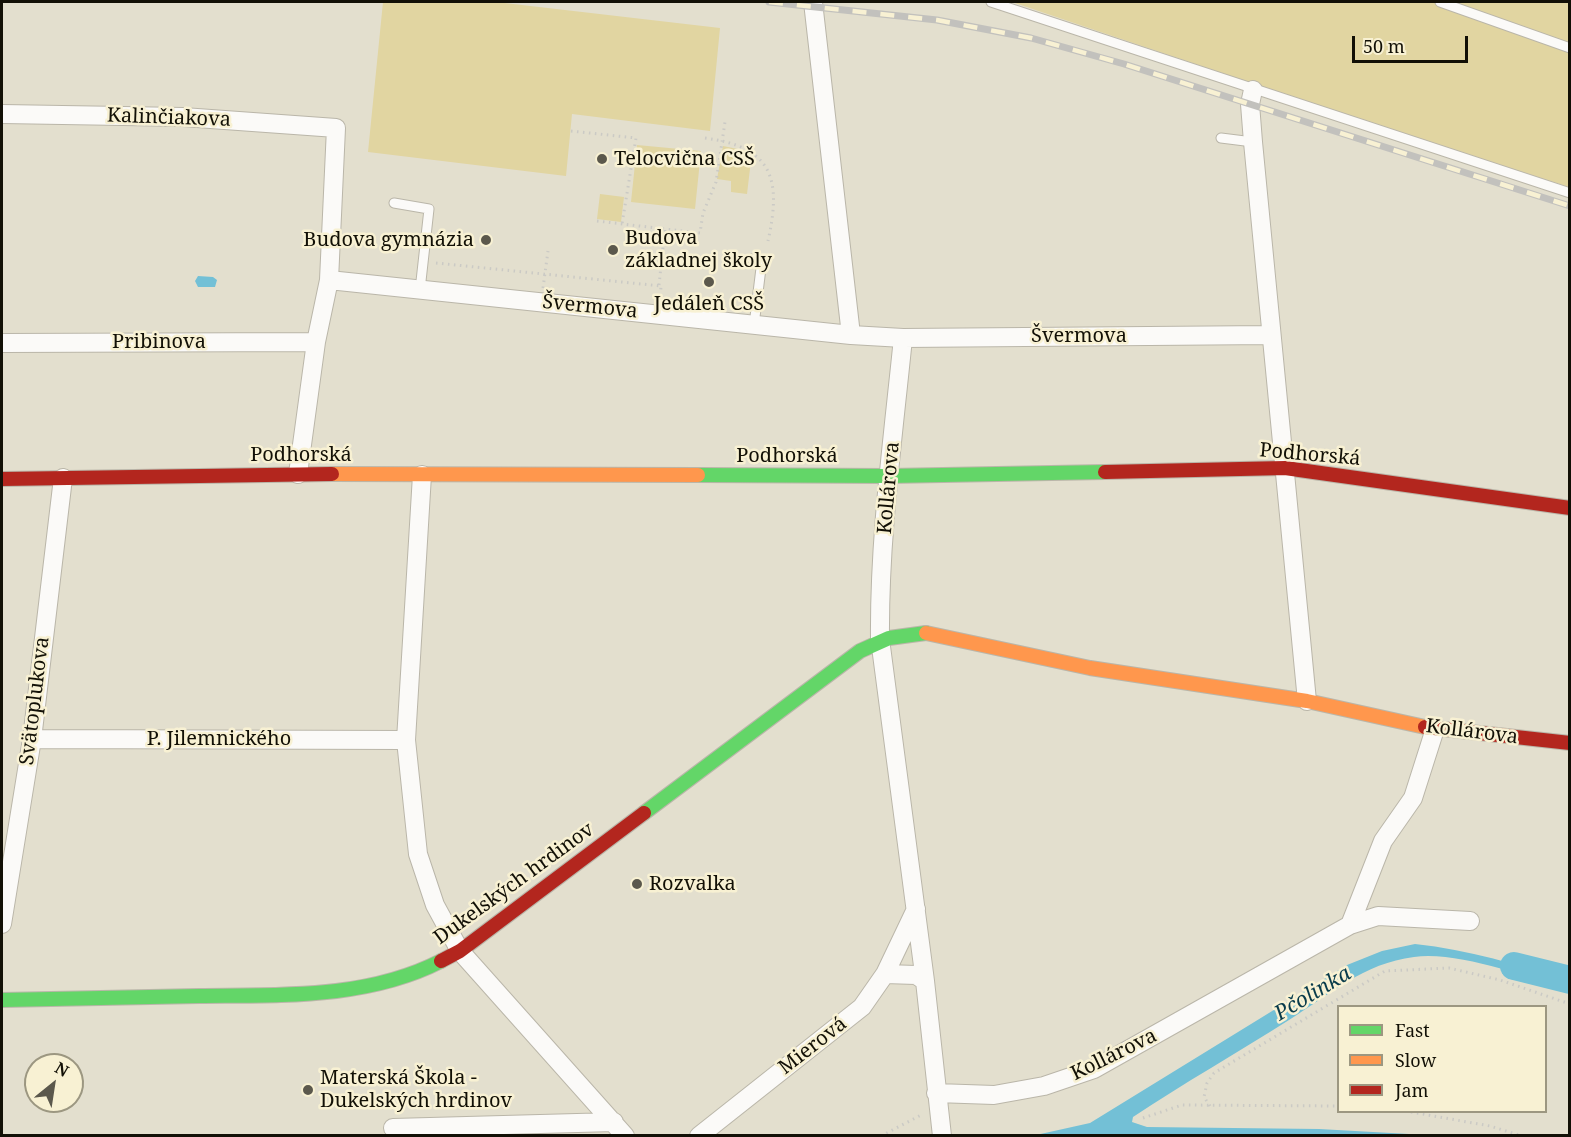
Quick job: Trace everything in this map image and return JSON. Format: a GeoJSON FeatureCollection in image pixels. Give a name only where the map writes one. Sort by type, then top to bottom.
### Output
{"type":"FeatureCollection","features":[{"type":"Feature","properties":{"kind":"street"},"geometry":{"type":"LineString","coordinates":[[813,2],[851,335]]}},
{"type":"Feature","properties":{"kind":"street"},"geometry":{"type":"LineString","coordinates":[[1253,90],[1250,104],[1253,142],[1307,701]]}},
{"type":"Feature","properties":{"kind":"street","name":"Kalinčiakova"},"geometry":{"type":"LineString","coordinates":[[2,114],[183,117],[336,128],[329,280]]}},
{"type":"Feature","properties":{"kind":"street"},"geometry":{"type":"LineString","coordinates":[[298,474],[316,342],[329,280]]}},
{"type":"Feature","properties":{"kind":"street","name":"Švermova"},"geometry":{"type":"LineString","coordinates":[[329,280],[851,335],[903,338],[1271,335]]}},
{"type":"Feature","properties":{"kind":"street","name":"Kollárova"},"geometry":{"type":"LineString","coordinates":[[903,338],[889,476],[880,639],[926,981],[938,1102],[1044,1086],[1094,1069],[1350,925],[1378,916],[1470,921]]}},
{"type":"Feature","properties":{"kind":"street","name":"Pribinova"},"geometry":{"type":"LineString","coordinates":[[2,343],[316,342]]}},
{"type":"Feature","properties":{"kind":"street","name":"Podhorská"},"geometry":{"type":"LineString","coordinates":[[2,479],[298,474],[889,476],[1285,468],[1569,508]]}},
{"type":"Feature","properties":{"kind":"street"},"geometry":{"type":"LineString","coordinates":[[422,475],[406,740],[418,854],[435,904],[460,951],[619,1129]]}},
{"type":"Feature","properties":{"kind":"street","name":"Svätoplukova"},"geometry":{"type":"LineString","coordinates":[[2,924],[32,739],[63,478]]}},
{"type":"Feature","properties":{"kind":"street","name":"Kollárova"},"geometry":{"type":"LineString","coordinates":[[880,639],[898,633],[917,631],[1090,668],[1307,701],[1435,729],[1569,743]]}},
{"type":"Feature","properties":{"kind":"street","name":"Dukelských hrdinov"},"geometry":{"type":"LineString","coordinates":[[2,1000],[256,995],[354,990],[417,973],[460,951],[860,651],[880,639]]}},
{"type":"Feature","properties":{"kind":"street"},"geometry":{"type":"LineString","coordinates":[[1350,925],[1383,841],[1413,798],[1435,729]]}},
{"type":"Feature","properties":{"kind":"street","name":"P. Jilemnického"},"geometry":{"type":"LineString","coordinates":[[32,739],[406,740]]}},
{"type":"Feature","properties":{"kind":"street","name":"Mierová"},"geometry":{"type":"LineString","coordinates":[[699,1136],[862,1006],[885,974],[916,909]]}},
{"type":"Feature","properties":{"kind":"street"},"geometry":{"type":"LineString","coordinates":[[885,974],[898,972],[916,975],[926,981]]}},
{"type":"Feature","properties":{"kind":"street"},"geometry":{"type":"LineString","coordinates":[[938,1102],[942,1136]]}},
{"type":"Feature","properties":{"kind":"street"},"geometry":{"type":"LineString","coordinates":[[393,1128],[619,1129]]}},
{"type":"Feature","properties":{"kind":"lane"},"geometry":{"type":"LineString","coordinates":[[991,2],[1569,193]]}},
{"type":"Feature","properties":{"kind":"lane"},"geometry":{"type":"LineString","coordinates":[[1440,2],[1569,48]]}},
{"type":"Feature","properties":{"kind":"lane"},"geometry":{"type":"LineString","coordinates":[[1221,138],[1253,142]]}},
{"type":"Feature","properties":{"kind":"lane"},"geometry":{"type":"LineString","coordinates":[[394,203],[429,208],[420,290]]}},
{"type":"Feature","properties":{"kind":"lane"},"geometry":{"type":"LineString","coordinates":[[752,260],[762,260],[754,325]]}},
{"type":"Feature","properties":{"kind":"path"},"geometry":{"type":"LineString","coordinates":[[597,221],[700,233],[703,213],[716,182],[725,122]]}},
{"type":"Feature","properties":{"kind":"path"},"geometry":{"type":"LineString","coordinates":[[571,131],[636,138],[622,224]]}},
{"type":"Feature","properties":{"kind":"path"},"geometry":{"type":"LineString","coordinates":[[705,138],[734,142],[752,151],[763,163],[773,184],[775,200],[768,241]]}},
{"type":"Feature","properties":{"kind":"path"},"geometry":{"type":"LineString","coordinates":[[660,301],[661,286],[658,285],[665,229]]}},
{"type":"Feature","properties":{"kind":"path"},"geometry":{"type":"LineString","coordinates":[[543,294],[548,251]]}},
{"type":"Feature","properties":{"kind":"path"},"geometry":{"type":"LineString","coordinates":[[436,263],[658,285]]}},
{"type":"Feature","properties":{"kind":"path"},"geometry":{"type":"LineString","coordinates":[[1210,1106],[1204,1097],[1207,1083],[1214,1073],[1384,970],[1449,968],[1500,980],[1569,1004]]}},
{"type":"Feature","properties":{"kind":"path"},"geometry":{"type":"LineString","coordinates":[[882,1136],[938,1102]]}},
{"type":"Feature","properties":{"kind":"path"},"geometry":{"type":"LineString","coordinates":[[1143,1118],[1182,1106],[1337,1106]]}},
{"type":"Feature","properties":{"kind":"path"},"geometry":{"type":"LineString","coordinates":[[1417,1113],[1490,1126],[1522,1136]]}},
{"type":"Feature","properties":{"kind":"shaded area"},"geometry":{"type":"Polygon","coordinates":[[[383,2],[496,2],[720,28],[710,131],[572,114],[566,176],[368,152],[383,2]]]}},
{"type":"Feature","properties":{"kind":"shaded area"},"geometry":{"type":"Polygon","coordinates":[[[1012,2],[1569,2],[1569,187],[1393,131],[1012,2]]]}},
{"type":"Feature","properties":{"kind":"shaded area"},"geometry":{"type":"Polygon","coordinates":[[[637,145],[701,151],[695,209],[631,202],[637,145]]]}},
{"type":"Feature","properties":{"kind":"shaded area"},"geometry":{"type":"Polygon","coordinates":[[[723,146],[752,152],[747,194],[731,192],[731,181],[717,179],[723,146]]]}},
{"type":"Feature","properties":{"kind":"shaded area"},"geometry":{"type":"Polygon","coordinates":[[[600,194],[624,197],[621,222],[597,219],[600,194]]]}},
{"type":"Feature","properties":{"kind":"water"},"geometry":{"type":"Polygon","coordinates":[[[198,276],[213,277],[217,280],[215,287],[198,287],[195,281],[198,276]]]}},
{"type":"Feature","properties":{"kind":"water"},"geometry":{"type":"Polygon","coordinates":[[[1415,944],[1455,950],[1512,964],[1569,982],[1569,990],[1471,961],[1432,956],[1396,960],[1348,981],[1152,1104],[1133,1117],[1132,1122],[1147,1127],[1319,1129],[1427,1135],[1036,1135],[1090,1123],[1347,965],[1382,951],[1415,944]]]}},
{"type":"Feature","properties":{"kind":"waterway","name":"Pčolinka"},"geometry":{"type":"LineString","coordinates":[[1514,966],[1570,980]]}},
{"type":"Feature","properties":{"kind":"railway"},"geometry":{"type":"LineString","coordinates":[[769,2],[937,20],[1031,38],[1124,64],[1570,206]]}},
{"type":"Feature","properties":{"kind":"traffic: fast"},"geometry":{"type":"LineString","coordinates":[[698,475],[889,476],[1105,472]]}},
{"type":"Feature","properties":{"kind":"traffic: fast"},"geometry":{"type":"LineString","coordinates":[[644,813],[860,651],[889,638],[926,633]]}},
{"type":"Feature","properties":{"kind":"traffic: fast"},"geometry":{"type":"LineString","coordinates":[[2,1000],[292,995],[354,989],[413,973],[441,961]]}},
{"type":"Feature","properties":{"kind":"traffic: slow"},"geometry":{"type":"LineString","coordinates":[[332,474],[698,475]]}},
{"type":"Feature","properties":{"kind":"traffic: slow"},"geometry":{"type":"LineString","coordinates":[[926,633],[1090,668],[1307,701],[1425,727]]}},
{"type":"Feature","properties":{"kind":"traffic: jam"},"geometry":{"type":"LineString","coordinates":[[1105,472],[1285,468],[1570,508]]}},
{"type":"Feature","properties":{"kind":"traffic: jam"},"geometry":{"type":"LineString","coordinates":[[2,479],[332,474]]}},
{"type":"Feature","properties":{"kind":"traffic: jam"},"geometry":{"type":"LineString","coordinates":[[1425,727],[1570,743]]}},
{"type":"Feature","properties":{"kind":"traffic: jam"},"geometry":{"type":"LineString","coordinates":[[441,961],[460,951],[644,813]]}},
{"type":"Feature","properties":{"kind":"place","name":"Telocvična CSŠ"},"geometry":{"type":"Point","coordinates":[602,159]}},
{"type":"Feature","properties":{"kind":"place","name":"Budova gymnázia"},"geometry":{"type":"Point","coordinates":[486,240]}},
{"type":"Feature","properties":{"kind":"place","name":"Budova základnej školy"},"geometry":{"type":"Point","coordinates":[613,250]}},
{"type":"Feature","properties":{"kind":"place","name":"Jedáleň CSŠ"},"geometry":{"type":"Point","coordinates":[709,282]}},
{"type":"Feature","properties":{"kind":"place","name":"Rozvalka"},"geometry":{"type":"Point","coordinates":[637,884]}},
{"type":"Feature","properties":{"kind":"place","name":"Materská Škola - Dukelských hrdinov"},"geometry":{"type":"Point","coordinates":[308,1090]}}]}
